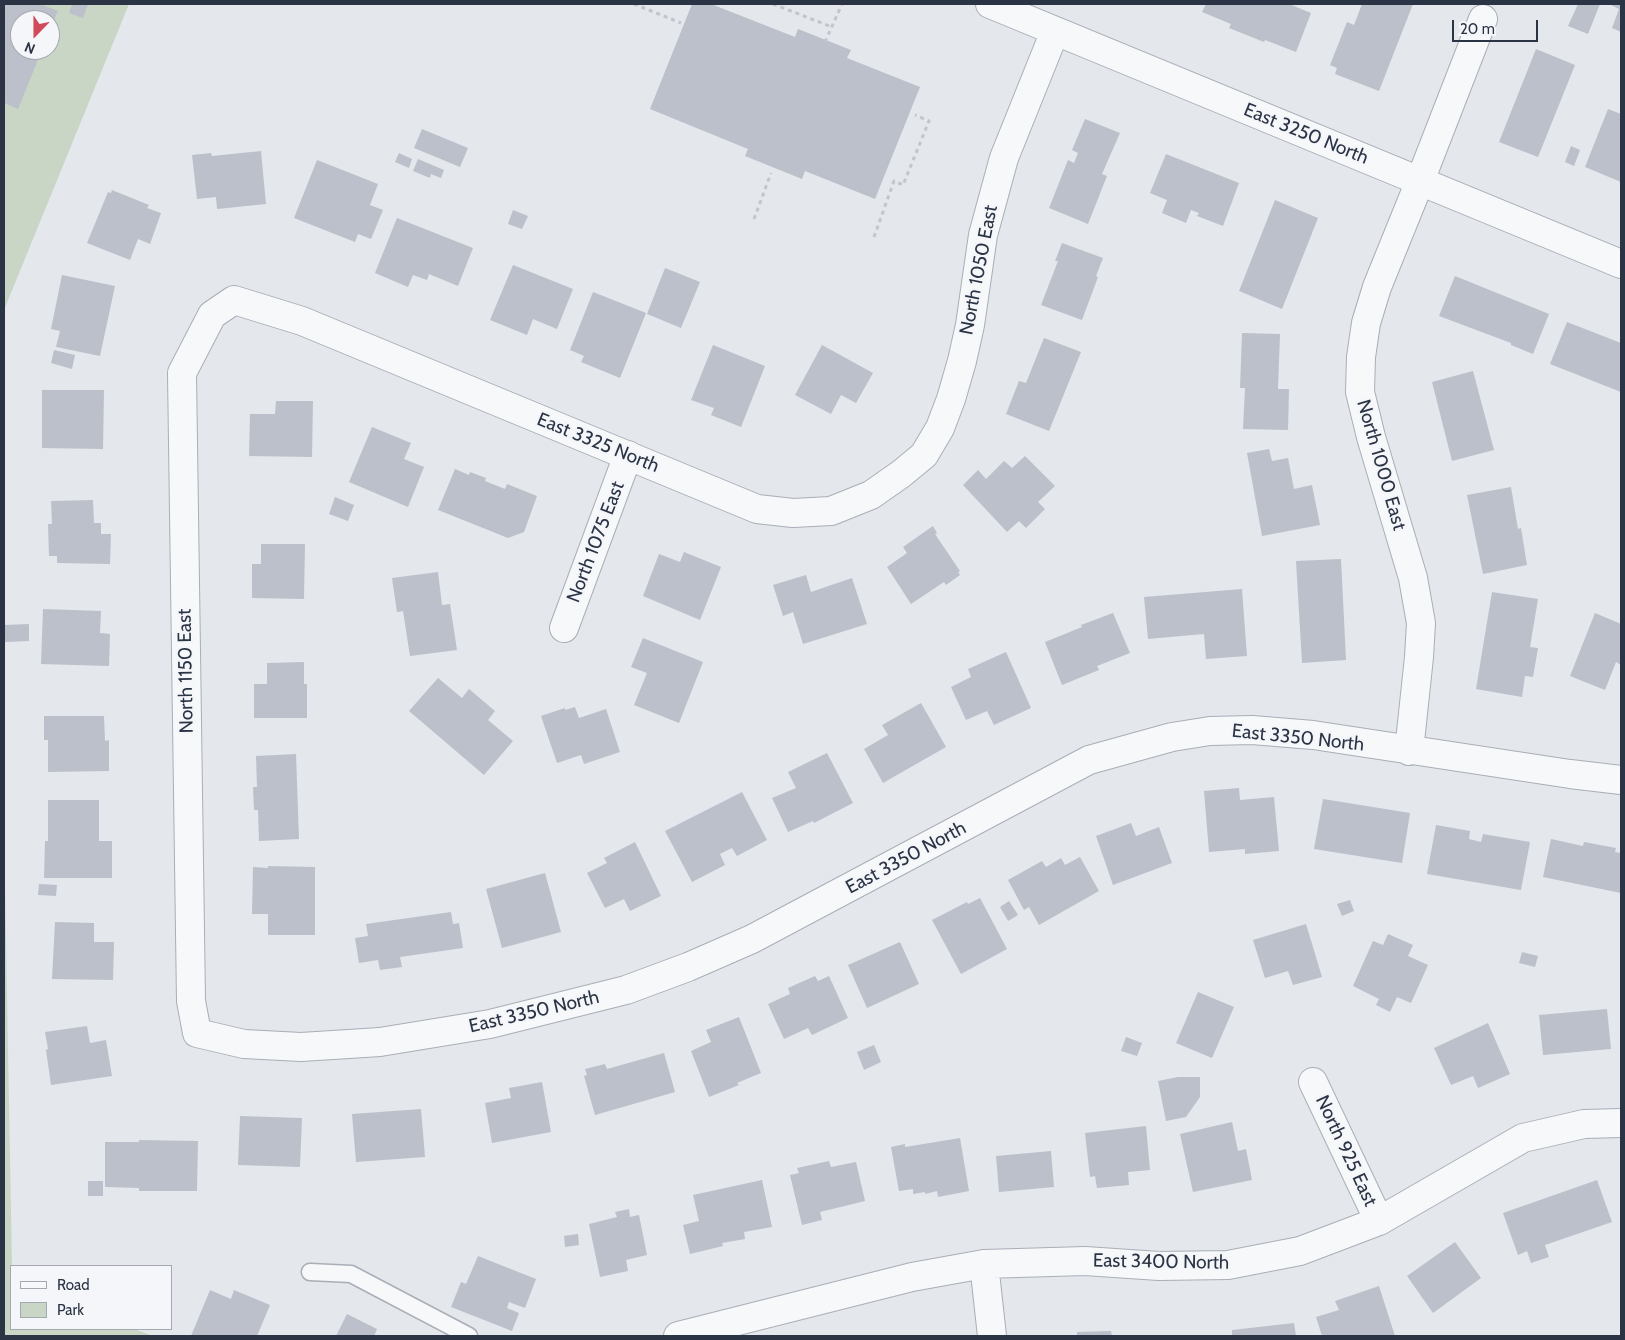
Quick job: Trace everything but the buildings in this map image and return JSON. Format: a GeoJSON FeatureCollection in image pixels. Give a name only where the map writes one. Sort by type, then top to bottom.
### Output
{"type":"FeatureCollection","features":[{"type":"Feature","properties":{"kind":"street","name":"East 3250 North"},"geometry":{"type":"LineString","coordinates":[[990,4],[1621,264]]}},
{"type":"Feature","properties":{"kind":"street","name":"North 1000 East"},"geometry":{"type":"LineString","coordinates":[[1409,751],[1421,623],[1414,578],[1371,437],[1360,392],[1361,357],[1369,314],[1377,287],[1483,19]]}},
{"type":"Feature","properties":{"kind":"street","name":"North 1050 East"},"geometry":{"type":"LineString","coordinates":[[951,399],[970,325],[983,235],[1004,158],[1055,31]]}},
{"type":"Feature","properties":{"kind":"street","name":"East 3325 North"},"geometry":{"type":"LineString","coordinates":[[212,315],[234,300],[302,320],[757,509],[793,513],[830,511],[871,495],[902,474],[924,455],[940,428],[951,399]]}},
{"type":"Feature","properties":{"kind":"street","name":"North 1150 East"},"geometry":{"type":"LineString","coordinates":[[197,1033],[191,1001],[182,374],[212,315]]}},
{"type":"Feature","properties":{"kind":"street","name":"North 1075 East"},"geometry":{"type":"LineString","coordinates":[[564,628],[628,456]]}},
{"type":"Feature","properties":{"kind":"street","name":"East 3350 North"},"geometry":{"type":"LineString","coordinates":[[197,1033],[244,1044],[301,1048],[380,1042],[490,1024],[626,990],[752,940],[1089,760],[1172,737],[1210,731],[1252,730],[1314,735],[1409,751],[1621,780]]}},
{"type":"Feature","properties":{"kind":"street","name":"North 925 East"},"geometry":{"type":"LineString","coordinates":[[1313,1082],[1379,1221]]}},
{"type":"Feature","properties":{"kind":"street","name":"East 3400 North"},"geometry":{"type":"LineString","coordinates":[[678,1336],[912,1277],[984,1264],[1085,1261],[1159,1266],[1228,1264],[1300,1252],[1379,1221],[1523,1138],[1584,1124],[1621,1123]]}},
{"type":"Feature","properties":{"kind":"street"},"geometry":{"type":"LineString","coordinates":[[984,1264],[992,1336]]}},
{"type":"Feature","properties":{"kind":"lane"},"geometry":{"type":"LineString","coordinates":[[310,1272],[352,1274],[469,1336]]}},
{"type":"Feature","properties":{"kind":"path"},"geometry":{"type":"LineString","coordinates":[[634,4],[681,23]]}},
{"type":"Feature","properties":{"kind":"path"},"geometry":{"type":"LineString","coordinates":[[773,4],[832,27]]}},
{"type":"Feature","properties":{"kind":"path"},"geometry":{"type":"LineString","coordinates":[[825,42],[842,4]]}},
{"type":"Feature","properties":{"kind":"path"},"geometry":{"type":"LineString","coordinates":[[874,238],[894,182],[903,185],[929,121],[915,115]]}},
{"type":"Feature","properties":{"kind":"path"},"geometry":{"type":"LineString","coordinates":[[754,219],[771,173]]}},
{"type":"Feature","properties":{"kind":"green space"},"geometry":{"type":"Polygon","coordinates":[[[4,4],[129,4],[4,310],[4,4]]]}},
{"type":"Feature","properties":{"kind":"green space"},"geometry":{"type":"Polygon","coordinates":[[[4,832],[12,1265],[10,1265],[10,1330],[137,1330],[153,1336],[4,1336],[4,832]]]}}]}
